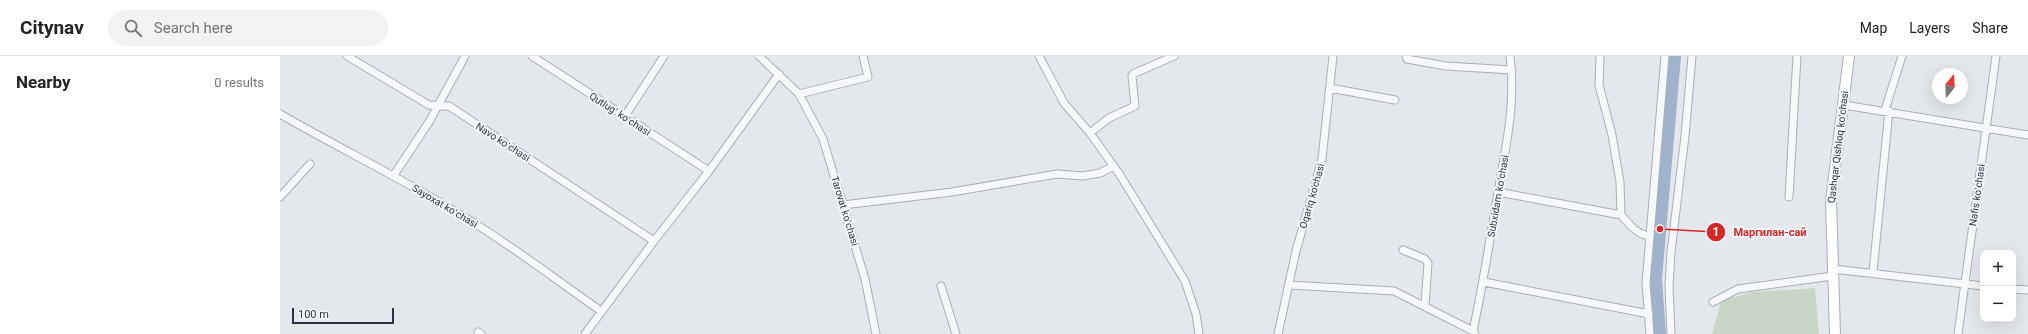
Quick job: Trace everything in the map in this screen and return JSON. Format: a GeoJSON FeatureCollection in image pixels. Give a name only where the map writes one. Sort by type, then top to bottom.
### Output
{"type":"FeatureCollection","features":[{"type":"Feature","properties":{"kind":"main road","name":"Qashqar Qishloq koʻchasi"},"geometry":{"type":"LineString","coordinates":[[1835,334],[1831,201],[1849,56]]}},
{"type":"Feature","properties":{"kind":"street","name":"Navo koʻchasi"},"geometry":{"type":"LineString","coordinates":[[347,56],[429,105],[449,106],[654,241]]}},
{"type":"Feature","properties":{"kind":"street"},"geometry":{"type":"LineString","coordinates":[[394,175],[439,105],[447,87],[465,56]]}},
{"type":"Feature","properties":{"kind":"street","name":"Qutlugʻ koʻchasi"},"geometry":{"type":"LineString","coordinates":[[532,56],[709,171]]}},
{"type":"Feature","properties":{"kind":"street"},"geometry":{"type":"LineString","coordinates":[[625,116],[664,56]]}},
{"type":"Feature","properties":{"kind":"street","name":"Tarovat koʻchasi"},"geometry":{"type":"LineString","coordinates":[[759,56],[799,94],[823,139],[865,279],[876,334]]}},
{"type":"Feature","properties":{"kind":"street"},"geometry":{"type":"LineString","coordinates":[[799,94],[868,77],[863,56]]}},
{"type":"Feature","properties":{"kind":"street"},"geometry":{"type":"LineString","coordinates":[[1039,56],[1064,103],[1090,133],[1114,166],[1185,281],[1196,314],[1199,334]]}},
{"type":"Feature","properties":{"kind":"street"},"geometry":{"type":"LineString","coordinates":[[1090,133],[1109,118],[1135,106],[1133,74],[1174,56]]}},
{"type":"Feature","properties":{"kind":"street","name":"Oqariq ko'chasi"},"geometry":{"type":"LineString","coordinates":[[1278,334],[1296,251],[1322,159],[1333,56]]}},
{"type":"Feature","properties":{"kind":"street"},"geometry":{"type":"LineString","coordinates":[[1406,56],[1407,59],[1446,66],[1512,70]]}},
{"type":"Feature","properties":{"kind":"street","name":"Subxidam koʻchasi"},"geometry":{"type":"LineString","coordinates":[[1474,332],[1510,128],[1512,70],[1510,56]]}},
{"type":"Feature","properties":{"kind":"street"},"geometry":{"type":"LineString","coordinates":[[1600,56],[1599,85],[1612,135],[1620,182],[1621,215]]}},
{"type":"Feature","properties":{"kind":"street"},"geometry":{"type":"LineString","coordinates":[[1650,334],[1646,283],[1656,179],[1665,56]]}},
{"type":"Feature","properties":{"kind":"street"},"geometry":{"type":"LineString","coordinates":[[1671,334],[1669,287],[1671,252],[1685,136],[1692,56]]}},
{"type":"Feature","properties":{"kind":"street"},"geometry":{"type":"LineString","coordinates":[[1789,196],[1796,56]]}},
{"type":"Feature","properties":{"kind":"street"},"geometry":{"type":"LineString","coordinates":[[1873,272],[1887,111],[1902,56]]}},
{"type":"Feature","properties":{"kind":"street","name":"Nafis koʻchasi"},"geometry":{"type":"LineString","coordinates":[[1958,334],[1996,56]]}},
{"type":"Feature","properties":{"kind":"street"},"geometry":{"type":"LineString","coordinates":[[586,334],[601,311],[709,171],[779,74]]}},
{"type":"Feature","properties":{"kind":"street"},"geometry":{"type":"LineString","coordinates":[[1330,88],[1395,100]]}},
{"type":"Feature","properties":{"kind":"street"},"geometry":{"type":"LineString","coordinates":[[1844,105],[2028,135]]}},
{"type":"Feature","properties":{"kind":"street","name":"Sayoxat koʻchasi"},"geometry":{"type":"LineString","coordinates":[[280,114],[394,175],[465,217],[601,311]]}},
{"type":"Feature","properties":{"kind":"street"},"geometry":{"type":"LineString","coordinates":[[280,197],[310,164]]}},
{"type":"Feature","properties":{"kind":"street"},"geometry":{"type":"LineString","coordinates":[[843,205],[952,192],[1057,174],[1083,176],[1100,173],[1114,166]]}},
{"type":"Feature","properties":{"kind":"street"},"geometry":{"type":"LineString","coordinates":[[1498,192],[1621,215],[1635,230],[1643,235],[1650,236]]}},
{"type":"Feature","properties":{"kind":"street"},"geometry":{"type":"LineString","coordinates":[[1403,250],[1425,259],[1428,263],[1425,305]]}},
{"type":"Feature","properties":{"kind":"street"},"geometry":{"type":"LineString","coordinates":[[1713,302],[1738,289],[1833,272],[1873,272],[1980,286]]}},
{"type":"Feature","properties":{"kind":"street"},"geometry":{"type":"LineString","coordinates":[[1484,282],[1649,314]]}},
{"type":"Feature","properties":{"kind":"street"},"geometry":{"type":"LineString","coordinates":[[1289,285],[1394,291],[1425,305],[1474,332]]}},
{"type":"Feature","properties":{"kind":"street"},"geometry":{"type":"LineString","coordinates":[[941,286],[956,334]]}},
{"type":"Feature","properties":{"kind":"street"},"geometry":{"type":"LineString","coordinates":[[2016,289],[2028,290]]}},
{"type":"Feature","properties":{"kind":"green space"},"geometry":{"type":"Polygon","coordinates":[[[1815,288],[1819,334],[1712,334],[1721,301],[1753,292],[1815,288]]]}},
{"type":"Feature","properties":{"kind":"waterway"},"geometry":{"type":"LineString","coordinates":[[1660,334],[1656,279],[1675,56]]}},
{"type":"Feature","properties":{"kind":"place","name":"Маргилан-сай"},"geometry":{"type":"Point","coordinates":[1660,229]}}]}
